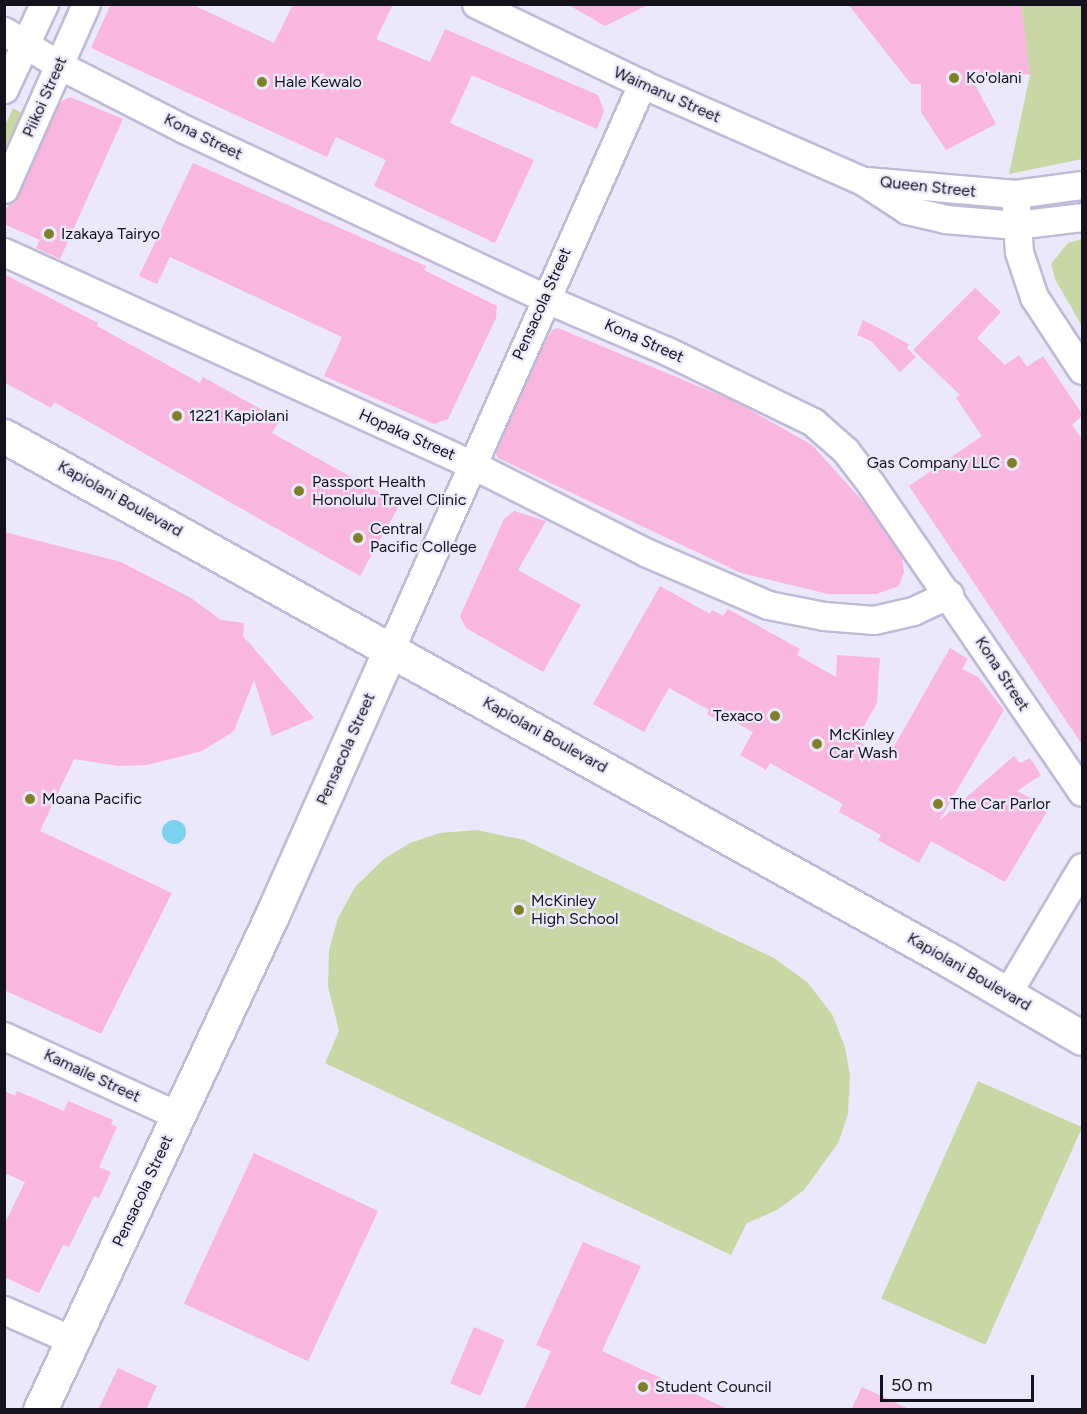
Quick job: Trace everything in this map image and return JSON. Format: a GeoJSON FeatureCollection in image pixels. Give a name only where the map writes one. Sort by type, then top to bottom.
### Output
{"type":"FeatureCollection","features":[{"type":"Feature","properties":{"kind":"main road","name":"Kapiolani Boulevard"},"geometry":{"type":"LineString","coordinates":[[4,436],[1008,992],[1083,1038]]}},
{"type":"Feature","properties":{"kind":"main road","name":"Pensacola Street"},"geometry":{"type":"LineString","coordinates":[[40,1410],[178,1116],[390,650]]}},
{"type":"Feature","properties":{"kind":"street"},"geometry":{"type":"LineString","coordinates":[[44,4],[15,37],[7,77],[59,65]]}},
{"type":"Feature","properties":{"kind":"street","name":"Piikoi Street"},"geometry":{"type":"LineString","coordinates":[[4,189],[86,4]]}},
{"type":"Feature","properties":{"kind":"street","name":"Waimanu Street"},"geometry":{"type":"LineString","coordinates":[[476,4],[642,84],[861,180]]}},
{"type":"Feature","properties":{"kind":"street","name":"Kona Street"},"geometry":{"type":"LineString","coordinates":[[15,37],[59,65],[184,129],[544,298],[665,350],[813,423],[845,450],[949,594],[1083,792]]}},
{"type":"Feature","properties":{"kind":"street","name":"Pensacola Street"},"geometry":{"type":"LineString","coordinates":[[390,650],[544,298],[642,84]]}},
{"type":"Feature","properties":{"kind":"street","name":"Queen Street"},"geometry":{"type":"LineString","coordinates":[[861,180],[1015,194],[1083,184]]}},
{"type":"Feature","properties":{"kind":"street","name":"Queen Street"},"geometry":{"type":"LineString","coordinates":[[861,180],[907,210],[945,219],[1016,225],[1083,217]]}},
{"type":"Feature","properties":{"kind":"street"},"geometry":{"type":"LineString","coordinates":[[1015,194],[1019,252],[1034,297],[1083,370]]}},
{"type":"Feature","properties":{"kind":"street","name":"Hopaka Street"},"geometry":{"type":"LineString","coordinates":[[4,252],[471,464],[645,552],[768,604],[805,613],[867,620],[913,611],[949,594]]}},
{"type":"Feature","properties":{"kind":"street"},"geometry":{"type":"LineString","coordinates":[[1008,992],[1083,867]]}},
{"type":"Feature","properties":{"kind":"street","name":"Kamaile Street"},"geometry":{"type":"LineString","coordinates":[[4,1036],[178,1116]]}},
{"type":"Feature","properties":{"kind":"street"},"geometry":{"type":"LineString","coordinates":[[4,1310],[72,1340]]}},
{"type":"Feature","properties":{"kind":"green space"},"geometry":{"type":"Polygon","coordinates":[[[1021,5],[1082,5],[1082,159],[1009,174],[1030,75],[1021,5]]]}},
{"type":"Feature","properties":{"kind":"green space"},"geometry":{"type":"Polygon","coordinates":[[[13,108],[28,117],[5,166],[5,126],[13,108]]]}},
{"type":"Feature","properties":{"kind":"green space"},"geometry":{"type":"Polygon","coordinates":[[[1082,239],[1082,326],[1056,281],[1051,264],[1068,243],[1082,239]]]}},
{"type":"Feature","properties":{"kind":"green space"},"geometry":{"type":"Polygon","coordinates":[[[477,830],[524,840],[774,958],[807,982],[832,1014],[845,1047],[850,1076],[848,1114],[838,1143],[804,1190],[777,1210],[747,1223],[731,1255],[325,1063],[339,1031],[328,986],[329,950],[338,918],[355,887],[384,859],[410,843],[440,833],[477,830]]]}},
{"type":"Feature","properties":{"kind":"green space"},"geometry":{"type":"Polygon","coordinates":[[[978,1081],[1082,1127],[985,1345],[881,1298],[978,1081]]]}},
{"type":"Feature","properties":{"kind":"water"},"geometry":{"type":"Polygon","coordinates":[[[174,820],[182,824],[186,832],[182,840],[174,844],[166,840],[162,832],[166,824],[174,820]]]}},
{"type":"Feature","properties":{"kind":"building"},"geometry":{"type":"Polygon","coordinates":[[[111,4],[191,4],[274,43],[293,4],[393,4],[376,39],[430,62],[445,29],[598,95],[604,111],[597,129],[472,75],[450,123],[534,160],[495,243],[374,186],[386,160],[336,137],[327,157],[91,48],[111,4]]]}},
{"type":"Feature","properties":{"kind":"building"},"geometry":{"type":"Polygon","coordinates":[[[567,4],[650,4],[605,26],[567,4]]]}},
{"type":"Feature","properties":{"kind":"building","name":"Ko'olani"},"geometry":{"type":"Polygon","coordinates":[[[848,4],[1021,4],[1030,74],[973,81],[996,124],[946,150],[921,112],[921,84],[911,84],[848,4]]]}},
{"type":"Feature","properties":{"kind":"building"},"geometry":{"type":"Polygon","coordinates":[[[70,97],[123,119],[60,259],[36,248],[40,240],[4,224],[4,211],[18,195],[60,102],[70,97]]]}},
{"type":"Feature","properties":{"kind":"building"},"geometry":{"type":"Polygon","coordinates":[[[193,163],[426,266],[424,270],[497,306],[496,318],[448,419],[434,424],[324,376],[342,337],[170,257],[157,284],[139,276],[193,163]]]}},
{"type":"Feature","properties":{"kind":"building"},"geometry":{"type":"Polygon","coordinates":[[[4,274],[98,323],[97,326],[200,383],[203,377],[280,420],[272,433],[400,504],[360,576],[54,402],[51,408],[4,382],[4,274]]]}},
{"type":"Feature","properties":{"kind":"building"},"geometry":{"type":"Polygon","coordinates":[[[975,288],[1001,312],[977,338],[1005,365],[1019,355],[1027,367],[1043,356],[1083,415],[1072,425],[1083,441],[1083,746],[909,486],[982,436],[956,398],[960,395],[913,350],[975,288]]]}},
{"type":"Feature","properties":{"kind":"building"},"geometry":{"type":"Polygon","coordinates":[[[863,320],[909,344],[907,348],[916,357],[900,372],[871,341],[857,335],[863,320]]]}},
{"type":"Feature","properties":{"kind":"building"},"geometry":{"type":"Polygon","coordinates":[[[558,328],[734,401],[812,445],[867,506],[902,556],[904,572],[899,586],[876,594],[828,594],[741,573],[498,458],[495,452],[540,352],[552,330],[558,328]]]}},
{"type":"Feature","properties":{"kind":"building"},"geometry":{"type":"Polygon","coordinates":[[[514,511],[546,521],[518,570],[581,605],[543,672],[466,628],[460,616],[504,519],[514,511]]]}},
{"type":"Feature","properties":{"kind":"building","name":"Moana Pacific"},"geometry":{"type":"Polygon","coordinates":[[[4,532],[121,562],[191,598],[221,620],[244,623],[243,636],[314,718],[272,736],[254,680],[234,731],[202,751],[147,765],[119,766],[74,759],[40,831],[172,893],[101,1034],[4,990],[4,532]]]}},
{"type":"Feature","properties":{"kind":"building"},"geometry":{"type":"Polygon","coordinates":[[[660,586],[710,614],[712,610],[723,616],[728,609],[800,649],[797,655],[836,677],[837,655],[880,658],[877,703],[856,740],[888,757],[950,648],[968,659],[962,669],[978,677],[1004,710],[939,821],[1014,756],[1020,763],[1030,758],[1041,775],[1017,791],[1049,808],[1005,882],[931,841],[919,863],[878,840],[881,835],[839,812],[843,804],[770,763],[766,770],[740,755],[753,732],[726,717],[723,723],[707,714],[709,710],[669,688],[644,732],[593,704],[660,586]]]}},
{"type":"Feature","properties":{"kind":"building"},"geometry":{"type":"Polygon","coordinates":[[[4,1091],[15,1096],[17,1091],[64,1111],[68,1101],[113,1120],[111,1124],[117,1127],[99,1167],[111,1172],[99,1198],[94,1196],[69,1247],[63,1245],[39,1293],[4,1277],[4,1225],[25,1182],[4,1173],[4,1091]]]}},
{"type":"Feature","properties":{"kind":"building"},"geometry":{"type":"Polygon","coordinates":[[[254,1153],[378,1211],[308,1361],[184,1303],[254,1153]]]}},
{"type":"Feature","properties":{"kind":"building"},"geometry":{"type":"Polygon","coordinates":[[[583,1242],[641,1266],[602,1351],[730,1410],[524,1410],[551,1351],[536,1345],[583,1242]]]}},
{"type":"Feature","properties":{"kind":"building"},"geometry":{"type":"Polygon","coordinates":[[[474,1327],[504,1340],[481,1396],[450,1383],[474,1327]]]}},
{"type":"Feature","properties":{"kind":"building"},"geometry":{"type":"Polygon","coordinates":[[[118,1368],[157,1386],[146,1410],[98,1410],[118,1368]]]}},
{"type":"Feature","properties":{"kind":"building"},"geometry":{"type":"Polygon","coordinates":[[[862,1387],[911,1410],[851,1410],[862,1387]]]}},
{"type":"Feature","properties":{"kind":"place","name":"Ko'olani"},"geometry":{"type":"Point","coordinates":[954,78]}},
{"type":"Feature","properties":{"kind":"place","name":"Hale Kewalo"},"geometry":{"type":"Point","coordinates":[262,82]}},
{"type":"Feature","properties":{"kind":"place","name":"Izakaya Tairyo"},"geometry":{"type":"Point","coordinates":[49,234]}},
{"type":"Feature","properties":{"kind":"place","name":"1221 Kapiolani"},"geometry":{"type":"Point","coordinates":[177,416]}},
{"type":"Feature","properties":{"kind":"place","name":"Gas Company LLC"},"geometry":{"type":"Point","coordinates":[1012,463]}},
{"type":"Feature","properties":{"kind":"place","name":"Passport Health Honolulu Travel Clinic"},"geometry":{"type":"Point","coordinates":[299,491]}},
{"type":"Feature","properties":{"kind":"place","name":"Central Pacific College"},"geometry":{"type":"Point","coordinates":[358,538]}},
{"type":"Feature","properties":{"kind":"place","name":"Texaco"},"geometry":{"type":"Point","coordinates":[775,716]}},
{"type":"Feature","properties":{"kind":"place","name":"McKinley Car Wash"},"geometry":{"type":"Point","coordinates":[817,744]}},
{"type":"Feature","properties":{"kind":"place","name":"Moana Pacific"},"geometry":{"type":"Point","coordinates":[30,799]}},
{"type":"Feature","properties":{"kind":"place","name":"The Car Parlor"},"geometry":{"type":"Point","coordinates":[938,804]}},
{"type":"Feature","properties":{"kind":"place","name":"McKinley High School"},"geometry":{"type":"Point","coordinates":[519,910]}},
{"type":"Feature","properties":{"kind":"place","name":"Student Council"},"geometry":{"type":"Point","coordinates":[643,1387]}}]}
